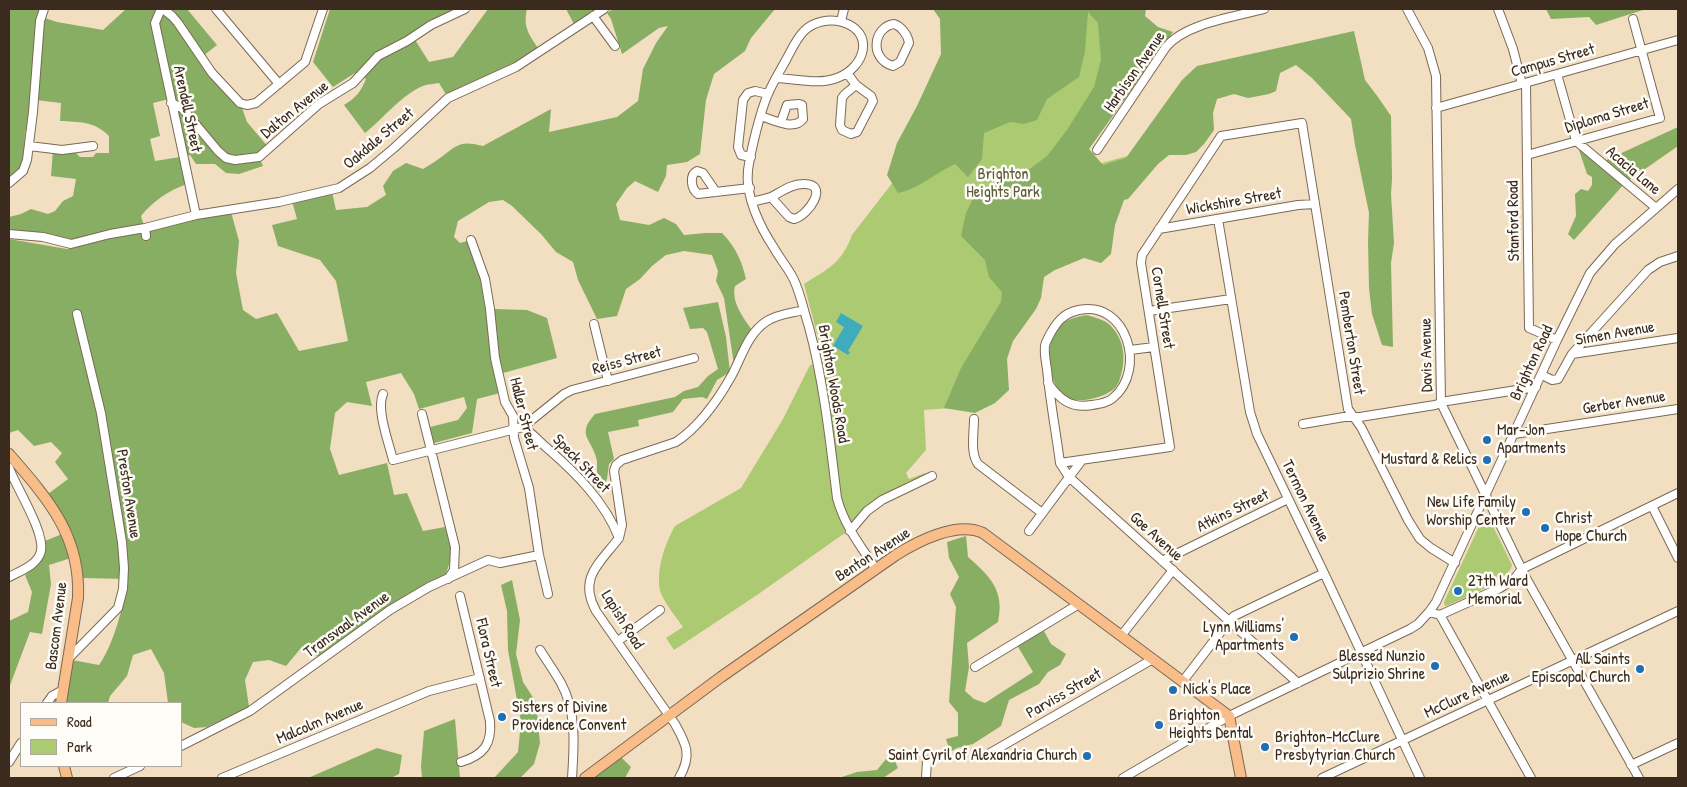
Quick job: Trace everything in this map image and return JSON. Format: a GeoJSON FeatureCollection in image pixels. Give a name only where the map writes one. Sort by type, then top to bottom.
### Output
{"type":"FeatureCollection","features":[{"type":"Feature","properties":{"kind":"main road","name":"Bascom Avenue"},"geometry":{"type":"LineString","coordinates":[[9,454],[57,516],[76,557],[79,584],[78,598],[61,702]]}},
{"type":"Feature","properties":{"kind":"main road","name":"Benton Avenue"},"geometry":{"type":"LineString","coordinates":[[585,778],[766,645],[876,569],[916,543],[957,530],[972,529],[983,533],[1229,716]]}},
{"type":"Feature","properties":{"kind":"main road"},"geometry":{"type":"LineString","coordinates":[[1229,716],[1241,778]]}},
{"type":"Feature","properties":{"kind":"street"},"geometry":{"type":"LineString","coordinates":[[9,183],[23,171],[27,160],[40,21],[44,9]]}},
{"type":"Feature","properties":{"kind":"street"},"geometry":{"type":"LineString","coordinates":[[162,9],[178,23],[212,73],[240,103],[247,105],[256,103],[302,65],[308,57],[323,9]]}},
{"type":"Feature","properties":{"kind":"street","name":"Arendell Street"},"geometry":{"type":"LineString","coordinates":[[162,9],[155,23],[196,215]]}},
{"type":"Feature","properties":{"kind":"street"},"geometry":{"type":"LineString","coordinates":[[216,9],[279,84]]}},
{"type":"Feature","properties":{"kind":"street","name":"Dalton Avenue"},"geometry":{"type":"LineString","coordinates":[[172,103],[182,108],[226,158],[235,160],[259,156],[319,104],[353,83],[378,56],[407,41],[431,25],[465,9]]}},
{"type":"Feature","properties":{"kind":"street","name":"Oakdale Street"},"geometry":{"type":"LineString","coordinates":[[9,234],[43,237],[71,244],[110,234],[146,232],[196,215],[279,202],[339,188],[370,168],[448,98],[516,67],[604,9]]}},
{"type":"Feature","properties":{"kind":"street"},"geometry":{"type":"LineString","coordinates":[[777,78],[813,82],[837,78],[857,66],[863,56],[864,42],[860,34],[841,21],[844,9]]}},
{"type":"Feature","properties":{"kind":"street","name":"Harbison Avenue"},"geometry":{"type":"LineString","coordinates":[[1098,150],[1166,47],[1175,37],[1192,28],[1264,9]]}},
{"type":"Feature","properties":{"kind":"street","name":"Davis Avenue"},"geometry":{"type":"LineString","coordinates":[[1407,9],[1432,55],[1436,76],[1441,403],[1522,569],[1638,778]]}},
{"type":"Feature","properties":{"kind":"street","name":"Stanford Road"},"geometry":{"type":"LineString","coordinates":[[1498,9],[1524,84],[1530,328],[1557,340]]}},
{"type":"Feature","properties":{"kind":"street"},"geometry":{"type":"LineString","coordinates":[[593,16],[615,46]]}},
{"type":"Feature","properties":{"kind":"street","name":"Diploma Street"},"geometry":{"type":"LineString","coordinates":[[1526,155],[1660,118],[1633,19]]}},
{"type":"Feature","properties":{"kind":"street","name":"Brighton Woods Road"},"geometry":{"type":"LineString","coordinates":[[841,21],[825,21],[814,24],[803,32],[792,48],[768,94],[748,173],[752,202],[772,246],[794,280],[804,310],[816,354],[825,399],[837,498],[841,514],[850,531],[876,569]]}},
{"type":"Feature","properties":{"kind":"street"},"geometry":{"type":"LineString","coordinates":[[894,24],[899,26],[908,37],[909,43],[900,62],[893,66],[880,59],[877,52],[877,41],[880,33],[888,25],[894,24]]}},
{"type":"Feature","properties":{"kind":"street","name":"Campus Street"},"geometry":{"type":"LineString","coordinates":[[1436,108],[1678,40]]}},
{"type":"Feature","properties":{"kind":"street"},"geometry":{"type":"LineString","coordinates":[[864,42],[877,41]]}},
{"type":"Feature","properties":{"kind":"street"},"geometry":{"type":"LineString","coordinates":[[847,73],[856,85],[871,96],[872,104],[857,132],[851,134],[842,130],[840,125],[842,98],[856,85]]}},
{"type":"Feature","properties":{"kind":"street"},"geometry":{"type":"LineString","coordinates":[[1557,74],[1576,141]]}},
{"type":"Feature","properties":{"kind":"street"},"geometry":{"type":"LineString","coordinates":[[751,157],[742,154],[738,147],[743,100],[748,93],[756,91],[768,94]]}},
{"type":"Feature","properties":{"kind":"street"},"geometry":{"type":"LineString","coordinates":[[761,116],[780,122]]}},
{"type":"Feature","properties":{"kind":"street","name":"Pemberton Street"},"geometry":{"type":"LineString","coordinates":[[1221,136],[1302,123],[1348,410],[1362,427],[1408,520],[1420,538],[1430,548],[1455,563]]}},
{"type":"Feature","properties":{"kind":"street","name":"Cornell Street"},"geometry":{"type":"LineString","coordinates":[[1082,460],[1170,447],[1141,258],[1221,136]]}},
{"type":"Feature","properties":{"kind":"street","name":"Acacia Lane"},"geometry":{"type":"LineString","coordinates":[[1576,141],[1656,208]]}},
{"type":"Feature","properties":{"kind":"street"},"geometry":{"type":"LineString","coordinates":[[29,146],[62,150],[93,146]]}},
{"type":"Feature","properties":{"kind":"street"},"geometry":{"type":"LineString","coordinates":[[752,202],[771,197],[781,190],[801,184],[810,185],[817,193],[816,198],[802,216],[794,219],[789,217],[771,197]]}},
{"type":"Feature","properties":{"kind":"street"},"geometry":{"type":"LineString","coordinates":[[716,192],[750,188]]}},
{"type":"Feature","properties":{"kind":"street","name":"Brighton Road"},"geometry":{"type":"LineString","coordinates":[[1123,778],[1229,716],[1362,653],[1418,624],[1429,612],[1455,563],[1557,340],[1590,274],[1616,244],[1678,188]]}},
{"type":"Feature","properties":{"kind":"street","name":"Wickshire Street"},"geometry":{"type":"LineString","coordinates":[[1159,229],[1298,205],[1315,204]]}},
{"type":"Feature","properties":{"kind":"street","name":"Termon Avenue"},"geometry":{"type":"LineString","coordinates":[[1218,219],[1250,412],[1257,434],[1420,778]]}},
{"type":"Feature","properties":{"kind":"street","name":"Haller Street"},"geometry":{"type":"LineString","coordinates":[[471,240],[485,279],[495,358],[506,402],[519,428],[514,438],[529,488],[538,555],[548,594]]}},
{"type":"Feature","properties":{"kind":"street"},"geometry":{"type":"LineString","coordinates":[[1572,354],[1648,270],[1660,262],[1678,256]]}},
{"type":"Feature","properties":{"kind":"street"},"geometry":{"type":"LineString","coordinates":[[1149,311],[1231,299]]}},
{"type":"Feature","properties":{"kind":"street"},"geometry":{"type":"LineString","coordinates":[[1090,308],[1104,313],[1118,322],[1130,350],[1128,374],[1114,397],[1104,403],[1086,406],[1066,402],[1056,394],[1048,383],[1045,345],[1056,323],[1066,314],[1090,308]]}},
{"type":"Feature","properties":{"kind":"street"},"geometry":{"type":"LineString","coordinates":[[619,538],[622,525],[614,478],[616,464],[622,460],[683,438],[713,406],[733,373],[749,340],[760,326],[774,317],[804,310]]}},
{"type":"Feature","properties":{"kind":"street","name":"Preston Avenue"},"geometry":{"type":"LineString","coordinates":[[68,660],[118,608],[124,589],[122,542],[101,413],[77,314]]}},
{"type":"Feature","properties":{"kind":"street"},"geometry":{"type":"LineString","coordinates":[[594,324],[608,381]]}},
{"type":"Feature","properties":{"kind":"street","name":"Simen Avenue"},"geometry":{"type":"LineString","coordinates":[[1542,375],[1552,380],[1558,379],[1572,354],[1678,338]]}},
{"type":"Feature","properties":{"kind":"street"},"geometry":{"type":"LineString","coordinates":[[1130,350],[1154,347]]}},
{"type":"Feature","properties":{"kind":"street","name":"Reiss Street"},"geometry":{"type":"LineString","coordinates":[[519,428],[568,392],[694,358]]}},
{"type":"Feature","properties":{"kind":"street","name":"Goe Avenue"},"geometry":{"type":"LineString","coordinates":[[1048,383],[1060,463],[1069,477],[1298,683]]}},
{"type":"Feature","properties":{"kind":"street"},"geometry":{"type":"LineString","coordinates":[[1303,424],[1536,387]]}},
{"type":"Feature","properties":{"kind":"street"},"geometry":{"type":"LineString","coordinates":[[383,394],[381,397],[381,410],[392,460],[519,428]]}},
{"type":"Feature","properties":{"kind":"street","name":"Gerber Avenue"},"geometry":{"type":"LineString","coordinates":[[1514,434],[1678,409]]}},
{"type":"Feature","properties":{"kind":"street"},"geometry":{"type":"LineString","coordinates":[[422,414],[455,547],[454,570],[448,579]]}},
{"type":"Feature","properties":{"kind":"street"},"geometry":{"type":"LineString","coordinates":[[974,419],[975,460],[1042,513]]}},
{"type":"Feature","properties":{"kind":"street","name":"Speck Street"},"geometry":{"type":"LineString","coordinates":[[519,428],[565,463],[602,505],[619,538]]}},
{"type":"Feature","properties":{"kind":"street"},"geometry":{"type":"LineString","coordinates":[[1060,463],[1082,460]]}},
{"type":"Feature","properties":{"kind":"street"},"geometry":{"type":"LineString","coordinates":[[1029,531],[1082,460]]}},
{"type":"Feature","properties":{"kind":"street"},"geometry":{"type":"LineString","coordinates":[[9,468],[36,527],[41,550],[33,562],[23,570],[9,576]]}},
{"type":"Feature","properties":{"kind":"street"},"geometry":{"type":"LineString","coordinates":[[850,531],[867,511],[882,500],[932,476]]}},
{"type":"Feature","properties":{"kind":"street"},"geometry":{"type":"LineString","coordinates":[[1429,612],[1440,615],[1500,588],[1514,579],[1522,569],[1678,493]]}},
{"type":"Feature","properties":{"kind":"street","name":"Atkins Street"},"geometry":{"type":"LineString","coordinates":[[1162,561],[1288,499]]}},
{"type":"Feature","properties":{"kind":"street"},"geometry":{"type":"LineString","coordinates":[[1652,506],[1678,558]]}},
{"type":"Feature","properties":{"kind":"street","name":"Lapish Road"},"geometry":{"type":"LineString","coordinates":[[619,538],[592,574],[588,586],[592,604],[685,741],[688,760],[679,778]]}},
{"type":"Feature","properties":{"kind":"street","name":"Transvaal Avenue"},"geometry":{"type":"LineString","coordinates":[[182,746],[240,718],[390,610],[429,586],[488,560],[500,563],[538,555]]}},
{"type":"Feature","properties":{"kind":"street"},"geometry":{"type":"LineString","coordinates":[[1121,636],[1173,570]]}},
{"type":"Feature","properties":{"kind":"street"},"geometry":{"type":"LineString","coordinates":[[1183,682],[1234,616],[1324,573]]}},
{"type":"Feature","properties":{"kind":"street","name":"Flora Street"},"geometry":{"type":"LineString","coordinates":[[460,596],[490,720],[490,736],[480,753],[470,760],[461,762]]}},
{"type":"Feature","properties":{"kind":"street"},"geometry":{"type":"LineString","coordinates":[[975,667],[1079,604]]}},
{"type":"Feature","properties":{"kind":"street"},"geometry":{"type":"LineString","coordinates":[[618,641],[660,610]]}},
{"type":"Feature","properties":{"kind":"street","name":"McClure Avenue"},"geometry":{"type":"LineString","coordinates":[[1322,778],[1678,611]]}},
{"type":"Feature","properties":{"kind":"street"},"geometry":{"type":"LineString","coordinates":[[1440,615],[1531,778]]}},
{"type":"Feature","properties":{"kind":"street"},"geometry":{"type":"LineString","coordinates":[[540,650],[561,684],[570,708],[574,743],[572,778]]}},
{"type":"Feature","properties":{"kind":"street","name":"Parviss Street"},"geometry":{"type":"LineString","coordinates":[[990,753],[1153,659]]}},
{"type":"Feature","properties":{"kind":"street","name":"Malcolm Avenue"},"geometry":{"type":"LineString","coordinates":[[222,778],[429,691],[480,678]]}},
{"type":"Feature","properties":{"kind":"street"},"geometry":{"type":"LineString","coordinates":[[48,702],[52,696],[63,690]]}},
{"type":"Feature","properties":{"kind":"street"},"geometry":{"type":"LineString","coordinates":[[1631,765],[1678,743]]}},
{"type":"Feature","properties":{"kind":"street"},"geometry":{"type":"LineString","coordinates":[[9,762],[20,745]]}},
{"type":"Feature","properties":{"kind":"street"},"geometry":{"type":"LineString","coordinates":[[926,778],[927,760]]}},
{"type":"Feature","properties":{"kind":"street"},"geometry":{"type":"LineString","coordinates":[[114,778],[138,767]]}},
{"type":"Feature","properties":{"kind":"green space"},"geometry":{"type":"Polygon","coordinates":[[[9,9],[41,9],[30,115],[25,133],[23,167],[9,181],[9,9]]]}},
{"type":"Feature","properties":{"kind":"green space"},"geometry":{"type":"Polygon","coordinates":[[[126,9],[187,9],[217,45],[198,60],[217,85],[242,108],[247,122],[269,148],[259,157],[263,166],[239,174],[226,173],[215,164],[196,164],[190,155],[185,156],[173,98],[153,103],[160,136],[150,139],[155,161],[180,157],[187,184],[167,193],[156,201],[141,216],[144,226],[70,243],[9,232],[9,217],[31,209],[48,214],[55,211],[63,201],[73,196],[76,179],[51,176],[53,150],[75,152],[80,157],[93,157],[96,153],[109,153],[109,136],[98,127],[86,123],[60,121],[61,103],[36,100],[45,18],[103,30],[126,9]]]}},
{"type":"Feature","properties":{"kind":"green space"},"geometry":{"type":"Polygon","coordinates":[[[330,9],[463,9],[412,35],[429,62],[453,57],[488,9],[527,9],[527,28],[531,38],[542,54],[450,101],[439,83],[423,86],[407,95],[365,133],[344,105],[358,94],[366,79],[355,73],[333,87],[313,62],[330,9]]]}},
{"type":"Feature","properties":{"kind":"green space"},"geometry":{"type":"Polygon","coordinates":[[[566,9],[599,9],[575,26],[566,9]]]}},
{"type":"Feature","properties":{"kind":"green space"},"geometry":{"type":"Polygon","coordinates":[[[613,9],[775,9],[751,38],[745,51],[714,74],[706,100],[700,154],[687,162],[667,165],[666,176],[658,192],[635,181],[627,188],[616,204],[620,220],[649,225],[664,218],[676,224],[684,235],[722,233],[731,243],[740,260],[746,279],[735,286],[736,304],[752,330],[734,365],[724,298],[716,281],[718,271],[712,255],[684,251],[666,255],[626,289],[617,316],[597,319],[578,280],[573,262],[556,252],[541,234],[512,206],[503,200],[489,202],[458,221],[454,237],[460,243],[475,239],[488,274],[494,309],[527,310],[547,318],[557,358],[496,375],[500,393],[477,399],[472,433],[434,443],[430,427],[458,420],[467,408],[464,397],[419,409],[414,394],[401,373],[366,382],[372,406],[347,402],[335,413],[330,449],[339,475],[387,463],[394,495],[407,493],[423,531],[445,527],[451,557],[445,576],[428,583],[395,602],[319,657],[301,648],[286,666],[269,660],[253,662],[245,680],[249,707],[207,727],[194,728],[182,722],[182,702],[168,702],[164,673],[151,649],[133,655],[127,676],[110,696],[108,702],[66,702],[72,660],[99,665],[109,647],[118,624],[127,579],[83,578],[79,554],[71,533],[48,494],[68,479],[55,462],[62,453],[51,442],[34,446],[18,430],[9,433],[9,239],[67,249],[197,218],[231,212],[239,241],[236,273],[243,310],[256,319],[277,313],[299,351],[348,341],[336,281],[320,260],[278,246],[272,225],[297,219],[292,201],[332,192],[336,210],[367,207],[386,195],[383,186],[393,171],[406,163],[423,169],[459,145],[483,146],[551,109],[549,132],[617,117],[638,101],[643,69],[656,43],[668,26],[659,28],[622,54],[611,19],[607,13],[613,9]]]}},
{"type":"Feature","properties":{"kind":"green space"},"geometry":{"type":"Polygon","coordinates":[[[933,9],[1146,9],[1145,16],[1158,27],[1173,32],[1089,149],[1103,165],[1126,158],[1182,80],[1197,66],[1354,31],[1365,80],[1391,116],[1391,194],[1394,243],[1391,263],[1393,347],[1382,345],[1372,314],[1369,288],[1369,213],[1351,119],[1312,78],[1296,65],[1280,73],[1276,91],[1248,98],[1234,94],[1217,99],[1213,113],[1214,130],[1204,144],[1196,152],[1186,155],[1169,155],[1158,164],[1128,199],[1124,200],[1115,225],[1111,254],[1101,263],[1084,258],[1055,270],[1044,277],[1041,298],[1036,309],[1013,341],[1007,359],[1009,390],[995,403],[975,413],[944,408],[961,368],[1001,302],[1002,292],[989,277],[985,260],[961,236],[966,213],[975,194],[1002,177],[1027,171],[1047,156],[1067,130],[1094,87],[1101,60],[1098,23],[1088,12],[1085,51],[1079,77],[1047,99],[1037,120],[1024,124],[1010,122],[984,133],[982,159],[968,177],[955,164],[913,188],[898,193],[887,175],[897,143],[917,106],[941,54],[940,19],[933,9]]]}},
{"type":"Feature","properties":{"kind":"green space","name":"Brighton Heights Park"},"geometry":{"type":"Polygon","coordinates":[[[1146,9],[1087,145],[1091,166],[1142,152],[1016,273],[964,407],[924,410],[926,450],[906,473],[909,479],[925,473],[929,482],[911,488],[874,509],[856,528],[842,535],[674,650],[666,638],[683,627],[664,599],[659,582],[660,565],[671,533],[675,526],[741,488],[783,419],[810,365],[824,361],[804,284],[839,259],[852,235],[924,142],[1016,13],[1146,9]]]}},
{"type":"Feature","properties":{"kind":"green space"},"geometry":{"type":"Polygon","coordinates":[[[1546,9],[1646,9],[1596,25],[1589,17],[1551,19],[1546,9]]]}},
{"type":"Feature","properties":{"kind":"green space"},"geometry":{"type":"Polygon","coordinates":[[[1678,127],[1678,146],[1625,183],[1574,240],[1568,234],[1576,216],[1575,194],[1581,189],[1588,191],[1592,185],[1592,177],[1587,174],[1576,141],[1602,162],[1678,127]]]}},
{"type":"Feature","properties":{"kind":"green space"},"geometry":{"type":"Polygon","coordinates":[[[718,302],[726,337],[730,372],[717,380],[707,399],[702,397],[683,399],[673,412],[638,420],[639,426],[608,432],[614,459],[609,464],[607,479],[601,493],[589,479],[597,473],[597,461],[586,433],[589,421],[595,414],[675,397],[684,391],[698,387],[718,369],[707,332],[703,328],[690,329],[683,308],[718,302]]]}},
{"type":"Feature","properties":{"kind":"green space"},"geometry":{"type":"Polygon","coordinates":[[[1086,315],[1105,322],[1115,330],[1123,348],[1123,368],[1116,387],[1111,391],[1094,398],[1075,400],[1061,393],[1055,385],[1049,353],[1054,333],[1059,326],[1068,320],[1086,315]]]}},
{"type":"Feature","properties":{"kind":"green space"},"geometry":{"type":"Polygon","coordinates":[[[1485,517],[1489,518],[1512,565],[1503,577],[1495,582],[1445,606],[1444,602],[1485,517]]]}},
{"type":"Feature","properties":{"kind":"green space"},"geometry":{"type":"Polygon","coordinates":[[[62,534],[71,558],[49,565],[51,584],[42,634],[30,632],[9,688],[9,621],[28,612],[32,592],[25,575],[41,561],[45,541],[62,534]]]}},
{"type":"Feature","properties":{"kind":"green space"},"geometry":{"type":"Polygon","coordinates":[[[966,536],[968,557],[994,585],[1000,611],[998,622],[967,643],[969,667],[965,691],[974,699],[985,703],[1033,672],[1017,645],[1044,631],[1051,644],[1066,654],[1060,665],[1048,672],[1039,684],[1009,700],[1001,726],[973,744],[950,752],[946,739],[958,736],[958,713],[949,702],[956,607],[950,594],[959,577],[949,558],[947,542],[966,536]]]}},
{"type":"Feature","properties":{"kind":"green space"},"geometry":{"type":"Polygon","coordinates":[[[512,580],[520,620],[516,654],[523,682],[536,702],[540,743],[534,764],[520,778],[494,778],[518,752],[521,722],[508,650],[507,611],[501,585],[512,580]]]}},
{"type":"Feature","properties":{"kind":"green space"},"geometry":{"type":"Polygon","coordinates":[[[455,719],[460,778],[422,778],[421,766],[424,731],[455,719]]]}},
{"type":"Feature","properties":{"kind":"green space"},"geometry":{"type":"Polygon","coordinates":[[[377,748],[402,755],[399,774],[391,778],[308,778],[377,748]]]}},
{"type":"Feature","properties":{"kind":"green space"},"geometry":{"type":"Polygon","coordinates":[[[891,753],[898,768],[883,778],[839,778],[857,772],[877,770],[891,753]]]}},
{"type":"Feature","properties":{"kind":"green space"},"geometry":{"type":"Polygon","coordinates":[[[618,754],[631,767],[625,778],[585,778],[618,754]]]}},
{"type":"Feature","properties":{"kind":"water"},"geometry":{"type":"Polygon","coordinates":[[[841,313],[863,326],[848,351],[850,352],[848,355],[833,346],[844,327],[836,322],[841,313]]]}},
{"type":"Feature","properties":{"kind":"place","name":"Mar-Jon Apartments"},"geometry":{"type":"Point","coordinates":[1487,440]}},
{"type":"Feature","properties":{"kind":"place","name":"Mustard & Relics"},"geometry":{"type":"Point","coordinates":[1487,460]}},
{"type":"Feature","properties":{"kind":"place","name":"New Life Family Worship Center"},"geometry":{"type":"Point","coordinates":[1526,512]}},
{"type":"Feature","properties":{"kind":"place","name":"Christ Hope Church"},"geometry":{"type":"Point","coordinates":[1545,528]}},
{"type":"Feature","properties":{"kind":"place","name":"27th Ward Memorial"},"geometry":{"type":"Point","coordinates":[1458,591]}},
{"type":"Feature","properties":{"kind":"place","name":"Lynn Williams' Apartments"},"geometry":{"type":"Point","coordinates":[1294,637]}},
{"type":"Feature","properties":{"kind":"place","name":"Blessed Nunzio Sulprizio Shrine"},"geometry":{"type":"Point","coordinates":[1435,666]}},
{"type":"Feature","properties":{"kind":"place","name":"All Saints Episcopal Church"},"geometry":{"type":"Point","coordinates":[1640,669]}},
{"type":"Feature","properties":{"kind":"place","name":"Nick's Place"},"geometry":{"type":"Point","coordinates":[1173,690]}},
{"type":"Feature","properties":{"kind":"place","name":"Sisters of Divine Providence Convent"},"geometry":{"type":"Point","coordinates":[502,717]}},
{"type":"Feature","properties":{"kind":"place","name":"Brighton Heights Dental"},"geometry":{"type":"Point","coordinates":[1159,725]}},
{"type":"Feature","properties":{"kind":"place","name":"Brighton-McClure Presbytyrian Church"},"geometry":{"type":"Point","coordinates":[1265,747]}},
{"type":"Feature","properties":{"kind":"place","name":"Saint Cyril of Alexandria Church"},"geometry":{"type":"Point","coordinates":[1087,756]}}]}
